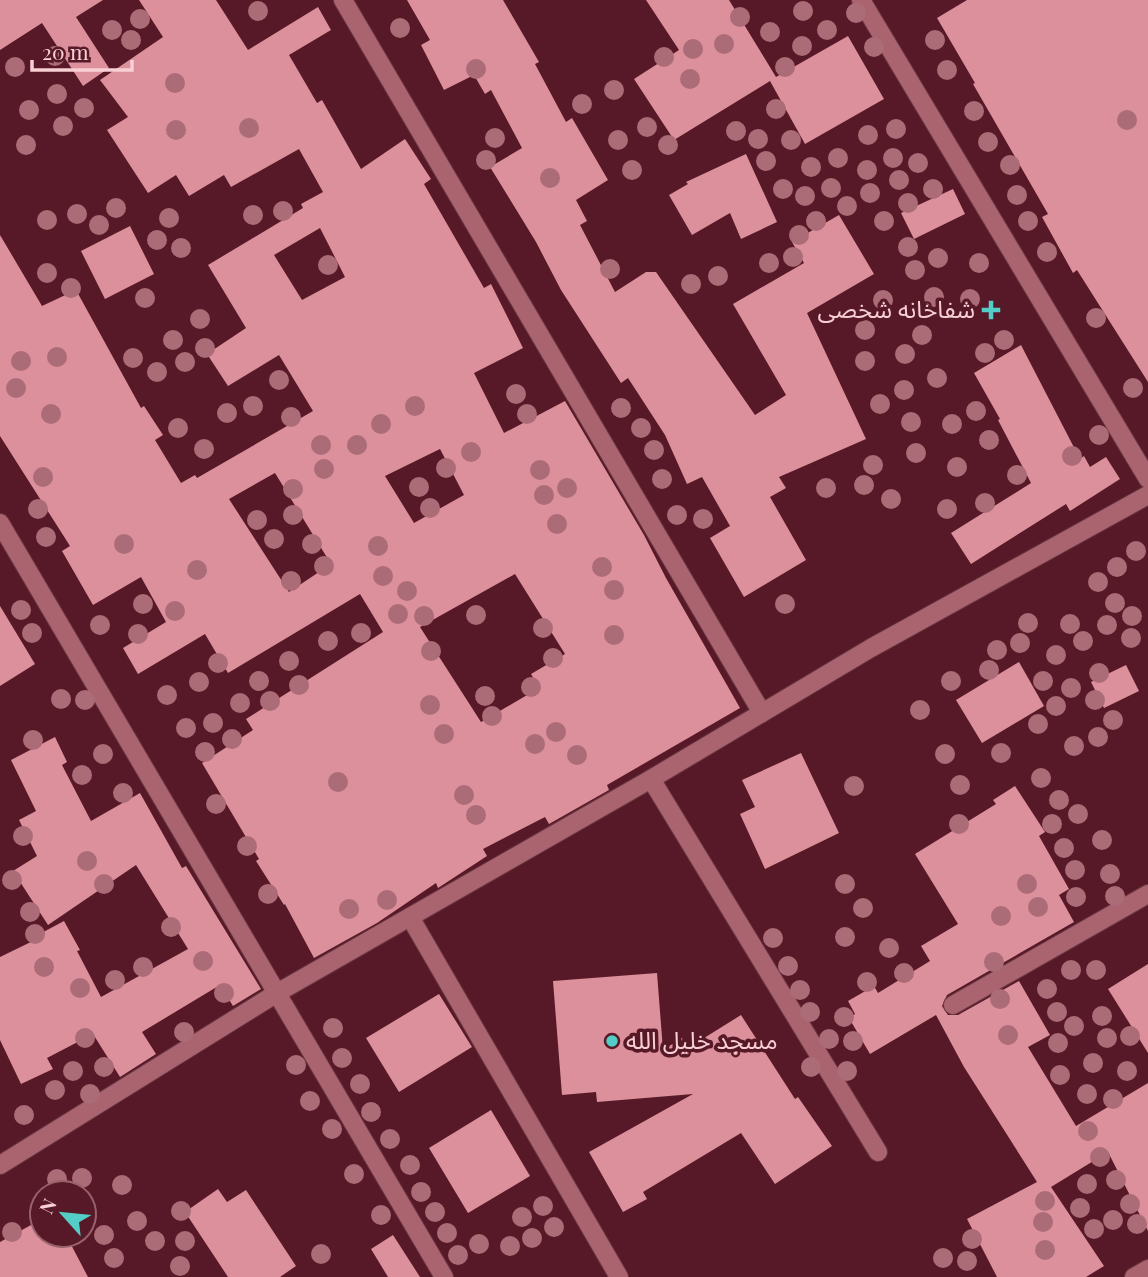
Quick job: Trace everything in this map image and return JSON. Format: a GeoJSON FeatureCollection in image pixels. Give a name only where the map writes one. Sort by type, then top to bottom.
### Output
{"type":"FeatureCollection","features":[{"type":"Feature","properties":{"kind":"street"},"geometry":{"type":"LineString","coordinates":[[343,0],[762,713]]}},
{"type":"Feature","properties":{"kind":"street"},"geometry":{"type":"LineString","coordinates":[[860,0],[1148,479]]}},
{"type":"Feature","properties":{"kind":"street"},"geometry":{"type":"LineString","coordinates":[[0,1165],[277,993],[652,779],[872,648],[1148,495]]}},
{"type":"Feature","properties":{"kind":"street"},"geometry":{"type":"LineString","coordinates":[[0,523],[444,1277]]}},
{"type":"Feature","properties":{"kind":"street"},"geometry":{"type":"LineString","coordinates":[[652,779],[878,1152]]}},
{"type":"Feature","properties":{"kind":"street"},"geometry":{"type":"LineString","coordinates":[[953,1005],[1148,894]]}},
{"type":"Feature","properties":{"kind":"street"},"geometry":{"type":"LineString","coordinates":[[410,917],[619,1277]]}},
{"type":"Feature","properties":{"kind":"street"},"geometry":{"type":"LineString","coordinates":[[1134,1277],[1148,1269]]}},
{"type":"Feature","properties":{"kind":"building"},"geometry":{"type":"Polygon","coordinates":[[[0,0],[103,0],[76,17],[109,68],[83,86],[42,23],[0,50],[0,0]]]}},
{"type":"Feature","properties":{"kind":"building"},"geometry":{"type":"Polygon","coordinates":[[[139,0],[216,0],[248,50],[318,7],[331,30],[289,55],[317,103],[322,100],[361,169],[405,139],[431,179],[424,184],[484,288],[491,284],[523,348],[474,373],[504,433],[565,401],[644,535],[740,708],[607,785],[609,790],[549,824],[545,817],[483,849],[487,856],[438,888],[436,883],[377,923],[314,958],[202,763],[253,730],[246,719],[383,632],[360,594],[228,673],[205,634],[138,674],[123,648],[166,622],[141,577],[93,605],[62,551],[70,546],[0,436],[0,235],[42,306],[76,290],[141,408],[144,406],[163,435],[155,440],[181,483],[195,475],[197,478],[313,411],[279,355],[228,386],[207,354],[246,328],[208,265],[303,208],[301,204],[323,192],[299,149],[231,187],[224,175],[189,196],[176,175],[148,193],[107,130],[128,117],[100,80],[163,37],[139,0]],[[320,228],[274,255],[302,300],[345,277],[320,228]],[[440,449],[385,476],[414,523],[464,495],[440,449]],[[275,473],[229,499],[289,592],[331,564],[275,473]],[[515,574],[420,627],[481,722],[539,688],[531,674],[565,654],[515,574]]]}},
{"type":"Feature","properties":{"kind":"building"},"geometry":{"type":"Polygon","coordinates":[[[407,0],[503,0],[539,62],[535,64],[566,122],[572,118],[608,180],[576,200],[587,221],[580,225],[615,292],[646,272],[656,272],[755,415],[786,395],[733,304],[804,263],[792,242],[839,215],[874,274],[807,313],[866,439],[779,477],[786,488],[770,497],[806,560],[744,597],[710,538],[730,526],[702,477],[687,484],[665,435],[628,378],[621,383],[561,290],[536,242],[490,167],[522,148],[491,90],[485,94],[474,75],[444,90],[421,45],[430,40],[407,0]]]}},
{"type":"Feature","properties":{"kind":"building"},"geometry":{"type":"Polygon","coordinates":[[[646,0],[729,0],[776,77],[848,36],[884,99],[805,144],[770,81],[674,140],[634,79],[679,50],[646,0]]]}},
{"type":"Feature","properties":{"kind":"building"},"geometry":{"type":"Polygon","coordinates":[[[967,0],[1148,0],[1148,382],[1077,270],[1073,273],[1042,217],[1048,214],[937,18],[967,0]]]}},
{"type":"Feature","properties":{"kind":"building"},"geometry":{"type":"Polygon","coordinates":[[[746,154],[777,222],[741,239],[730,213],[692,235],[669,195],[688,184],[686,182],[746,154]]]}},
{"type":"Feature","properties":{"kind":"building"},"geometry":{"type":"Polygon","coordinates":[[[953,189],[965,214],[914,239],[901,213],[953,189]]]}},
{"type":"Feature","properties":{"kind":"building"},"geometry":{"type":"Polygon","coordinates":[[[130,226],[154,274],[105,299],[81,251],[130,226]]]}},
{"type":"Feature","properties":{"kind":"building"},"geometry":{"type":"Polygon","coordinates":[[[1021,345],[1080,459],[1084,456],[1090,467],[1106,457],[1120,479],[1070,511],[1066,504],[971,564],[951,533],[1031,483],[974,373],[1021,345]]]}},
{"type":"Feature","properties":{"kind":"building"},"geometry":{"type":"Polygon","coordinates":[[[0,606],[35,664],[0,686],[0,606]]]}},
{"type":"Feature","properties":{"kind":"building"},"geometry":{"type":"Polygon","coordinates":[[[1019,662],[1044,706],[982,743],[956,700],[1019,662]]]}},
{"type":"Feature","properties":{"kind":"building"},"geometry":{"type":"Polygon","coordinates":[[[1126,665],[1139,691],[1104,708],[1091,682],[1126,665]]]}},
{"type":"Feature","properties":{"kind":"building"},"geometry":{"type":"Polygon","coordinates":[[[55,737],[67,762],[62,765],[91,821],[140,793],[182,868],[186,866],[261,989],[233,1006],[220,985],[142,1032],[156,1054],[120,1077],[93,1034],[47,1058],[53,1069],[21,1084],[0,1040],[0,957],[35,940],[34,937],[64,921],[101,997],[188,949],[136,865],[48,925],[13,871],[37,856],[19,820],[36,811],[11,760],[55,737]]]}},
{"type":"Feature","properties":{"kind":"building"},"geometry":{"type":"Polygon","coordinates":[[[801,753],[839,833],[765,869],[740,814],[755,807],[742,780],[801,753]]]}},
{"type":"Feature","properties":{"kind":"building"},"geometry":{"type":"Polygon","coordinates":[[[1015,786],[1045,832],[1039,836],[1069,889],[1059,895],[1074,922],[947,995],[942,1006],[948,1015],[958,1015],[1019,981],[1050,1035],[1028,1047],[1076,1126],[1148,1083],[1148,1231],[1108,1152],[1051,1187],[1104,1266],[1086,1277],[997,1277],[967,1219],[1037,1182],[964,1067],[936,1015],[870,1054],[849,1018],[855,1014],[848,1001],[874,986],[878,993],[930,961],[921,946],[958,924],[915,854],[996,804],[993,800],[1015,786]]]}},
{"type":"Feature","properties":{"kind":"building"},"geometry":{"type":"Polygon","coordinates":[[[1148,964],[1148,1053],[1108,989],[1148,964]]]}},
{"type":"Feature","properties":{"kind":"building"},"geometry":{"type":"Polygon","coordinates":[[[657,973],[663,1050],[682,1038],[688,1048],[741,1015],[795,1099],[798,1097],[832,1146],[775,1184],[741,1133],[643,1192],[647,1199],[623,1212],[589,1152],[693,1094],[597,1102],[596,1092],[562,1095],[553,981],[657,973]]]}},
{"type":"Feature","properties":{"kind":"building"},"geometry":{"type":"Polygon","coordinates":[[[439,994],[472,1047],[399,1092],[366,1038],[439,994]]]}},
{"type":"Feature","properties":{"kind":"building"},"geometry":{"type":"Polygon","coordinates":[[[491,1110],[530,1176],[468,1213],[429,1148],[491,1110]]]}},
{"type":"Feature","properties":{"kind":"building"},"geometry":{"type":"Polygon","coordinates":[[[218,1189],[227,1202],[246,1190],[296,1266],[280,1277],[228,1277],[185,1212],[218,1189]]]}},
{"type":"Feature","properties":{"kind":"building"},"geometry":{"type":"Polygon","coordinates":[[[28,1227],[28,1249],[73,1249],[88,1277],[0,1277],[0,1242],[28,1227]]]}},
{"type":"Feature","properties":{"kind":"building"},"geometry":{"type":"Polygon","coordinates":[[[393,1235],[420,1277],[388,1277],[371,1249],[393,1235]]]}},
{"type":"Feature","properties":{"kind":"place","name":"شفاخانه شخصی"},"geometry":{"type":"Point","coordinates":[991,310]}},
{"type":"Feature","properties":{"kind":"place","name":"مسجد خلیل الله"},"geometry":{"type":"Point","coordinates":[612,1041]}}]}
